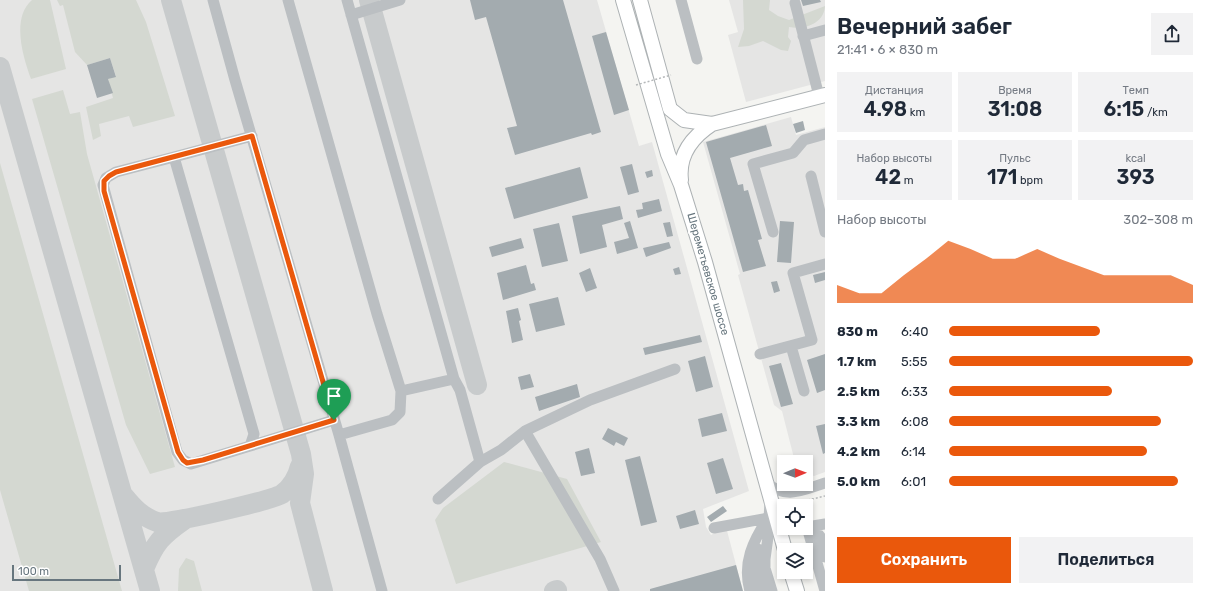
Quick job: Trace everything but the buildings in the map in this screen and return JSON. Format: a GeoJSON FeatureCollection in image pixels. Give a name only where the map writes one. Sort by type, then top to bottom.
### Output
{"type":"FeatureCollection","features":[{"type":"Feature","properties":{"kind":"main road","name":"Шереметьевское шоссе"},"geometry":{"type":"LineString","coordinates":[[623,0],[668,154],[681,185],[706,262],[783,543]]}},
{"type":"Feature","properties":{"kind":"main road"},"geometry":{"type":"LineString","coordinates":[[640,0],[670,109],[684,120],[712,124],[822,95]]}},
{"type":"Feature","properties":{"kind":"main road"},"geometry":{"type":"LineString","coordinates":[[681,185],[681,165],[688,146],[694,138],[712,124]]}},
{"type":"Feature","properties":{"kind":"main road"},"geometry":{"type":"LineString","coordinates":[[793,579],[797,591]]}},
{"type":"Feature","properties":{"kind":"street"},"geometry":{"type":"LineString","coordinates":[[213,0],[339,435],[382,591]]}},
{"type":"Feature","properties":{"kind":"street"},"geometry":{"type":"LineString","coordinates":[[288,0],[377,314],[401,392],[400,412],[392,420],[339,435]]}},
{"type":"Feature","properties":{"kind":"street"},"geometry":{"type":"LineString","coordinates":[[347,0],[454,379],[460,390],[480,462]]}},
{"type":"Feature","properties":{"kind":"street"},"geometry":{"type":"LineString","coordinates":[[351,15],[400,0]]}},
{"type":"Feature","properties":{"kind":"street"},"geometry":{"type":"LineString","coordinates":[[681,0],[698,59]]}},
{"type":"Feature","properties":{"kind":"street"},"geometry":{"type":"LineString","coordinates":[[795,3],[803,36],[822,95]]}},
{"type":"Feature","properties":{"kind":"street"},"geometry":{"type":"LineString","coordinates":[[803,36],[825,30]]}},
{"type":"Feature","properties":{"kind":"street"},"geometry":{"type":"LineString","coordinates":[[772,232],[753,164],[793,153],[804,140],[825,134]]}},
{"type":"Feature","properties":{"kind":"street"},"geometry":{"type":"LineString","coordinates":[[252,136],[109,176],[104,181],[104,191],[180,458],[191,464],[334,420]]}},
{"type":"Feature","properties":{"kind":"street"},"geometry":{"type":"LineString","coordinates":[[174,157],[251,422],[254,439],[250,446]]}},
{"type":"Feature","properties":{"kind":"street"},"geometry":{"type":"LineString","coordinates":[[811,176],[825,232]]}},
{"type":"Feature","properties":{"kind":"street"},"geometry":{"type":"LineString","coordinates":[[760,354],[812,340],[793,273],[825,264]]}},
{"type":"Feature","properties":{"kind":"street"},"geometry":{"type":"LineString","coordinates":[[791,346],[804,391]]}},
{"type":"Feature","properties":{"kind":"street"},"geometry":{"type":"LineString","coordinates":[[438,499],[480,462],[501,450],[525,432],[590,400],[675,369]]}},
{"type":"Feature","properties":{"kind":"street"},"geometry":{"type":"LineString","coordinates":[[401,392],[454,379]]}},
{"type":"Feature","properties":{"kind":"street"},"geometry":{"type":"LineString","coordinates":[[525,432],[600,559],[614,591]]}},
{"type":"Feature","properties":{"kind":"street"},"geometry":{"type":"LineString","coordinates":[[766,482],[780,492],[794,492],[825,483]]}},
{"type":"Feature","properties":{"kind":"street"},"geometry":{"type":"LineString","coordinates":[[772,591],[765,568],[765,559],[770,499],[777,504]]}},
{"type":"Feature","properties":{"kind":"street"},"geometry":{"type":"LineString","coordinates":[[714,528],[768,518]]}},
{"type":"Feature","properties":{"kind":"street"},"geometry":{"type":"LineString","coordinates":[[750,591],[747,580],[747,564],[754,539],[768,518]]}},
{"type":"Feature","properties":{"kind":"street"},"geometry":{"type":"LineString","coordinates":[[761,591],[755,562],[768,518]]}},
{"type":"Feature","properties":{"kind":"street"},"geometry":{"type":"LineString","coordinates":[[813,526],[825,524]]}},
{"type":"Feature","properties":{"kind":"street"},"geometry":{"type":"LineString","coordinates":[[813,532],[822,539],[825,557]]}},
{"type":"Feature","properties":{"kind":"street"},"geometry":{"type":"LineString","coordinates":[[809,535],[825,591]]}},
{"type":"Feature","properties":{"kind":"path"},"geometry":{"type":"LineString","coordinates":[[636,85],[671,75]]}},
{"type":"Feature","properties":{"kind":"path"},"geometry":{"type":"LineString","coordinates":[[812,499],[825,496]]}},
{"type":"Feature","properties":{"kind":"shaded area"},"geometry":{"type":"Polygon","coordinates":[[[0,0],[597,0],[639,146],[652,142],[749,491],[703,509],[706,527],[711,535],[726,527],[743,591],[0,591],[0,0]]]}},
{"type":"Feature","properties":{"kind":"shaded area"},"geometry":{"type":"Polygon","coordinates":[[[32,0],[50,0],[66,69],[31,79],[22,49],[20,27],[26,8],[32,0]]]}},
{"type":"Feature","properties":{"kind":"shaded area"},"geometry":{"type":"Polygon","coordinates":[[[57,0],[136,0],[146,22],[175,116],[133,127],[129,116],[99,124],[101,136],[93,140],[86,107],[113,98],[108,79],[116,76],[110,58],[87,65],[75,52],[63,5],[60,6],[57,0]]]}},
{"type":"Feature","properties":{"kind":"shaded area"},"geometry":{"type":"Polygon","coordinates":[[[729,0],[825,0],[825,81],[746,102],[728,35],[738,32],[729,0]]]}},
{"type":"Feature","properties":{"kind":"shaded area"},"geometry":{"type":"Polygon","coordinates":[[[743,0],[770,0],[769,10],[778,16],[789,20],[825,6],[821,17],[812,24],[801,28],[789,27],[788,37],[791,41],[788,51],[781,50],[763,41],[749,46],[738,47],[744,29],[743,0]]]}},
{"type":"Feature","properties":{"kind":"shaded area"},"geometry":{"type":"Polygon","coordinates":[[[63,90],[70,114],[80,112],[87,154],[175,467],[150,474],[126,425],[32,99],[63,90]]]}},
{"type":"Feature","properties":{"kind":"shaded area"},"geometry":{"type":"Polygon","coordinates":[[[791,117],[796,135],[825,127],[825,472],[814,476],[813,455],[793,455],[782,411],[774,405],[738,275],[740,274],[703,142],[791,117]]]}},
{"type":"Feature","properties":{"kind":"shaded area"},"geometry":{"type":"Polygon","coordinates":[[[0,163],[122,591],[29,591],[0,490],[0,163]]]}},
{"type":"Feature","properties":{"kind":"shaded area"},"geometry":{"type":"Polygon","coordinates":[[[504,462],[567,479],[601,542],[456,584],[435,520],[443,508],[504,462]]]}},
{"type":"Feature","properties":{"kind":"shaded area"},"geometry":{"type":"Polygon","coordinates":[[[186,558],[194,561],[202,591],[178,591],[179,569],[186,558]]]}},
{"type":"Feature","properties":{"kind":"taxiway"},"geometry":{"type":"LineString","coordinates":[[171,0],[301,454],[304,474],[300,503],[323,591]]}},
{"type":"Feature","properties":{"kind":"taxiway"},"geometry":{"type":"LineString","coordinates":[[369,0],[477,385]]}},
{"type":"Feature","properties":{"kind":"taxiway"},"geometry":{"type":"LineString","coordinates":[[0,67],[150,591]]}},
{"type":"Feature","properties":{"kind":"taxiway"},"geometry":{"type":"LineString","coordinates":[[124,496],[138,511],[152,520],[157,522],[180,520],[241,506],[282,494],[294,482],[300,466]]}},
{"type":"Feature","properties":{"kind":"taxiway"},"geometry":{"type":"LineString","coordinates":[[144,569],[155,546],[164,536],[184,520]]}},
{"type":"Feature","properties":{"kind":"route"},"geometry":{"type":"LineString","coordinates":[[252,136],[334,420],[191,464],[180,458],[104,191],[103,185],[106,178],[116,172],[252,136]]}}]}
